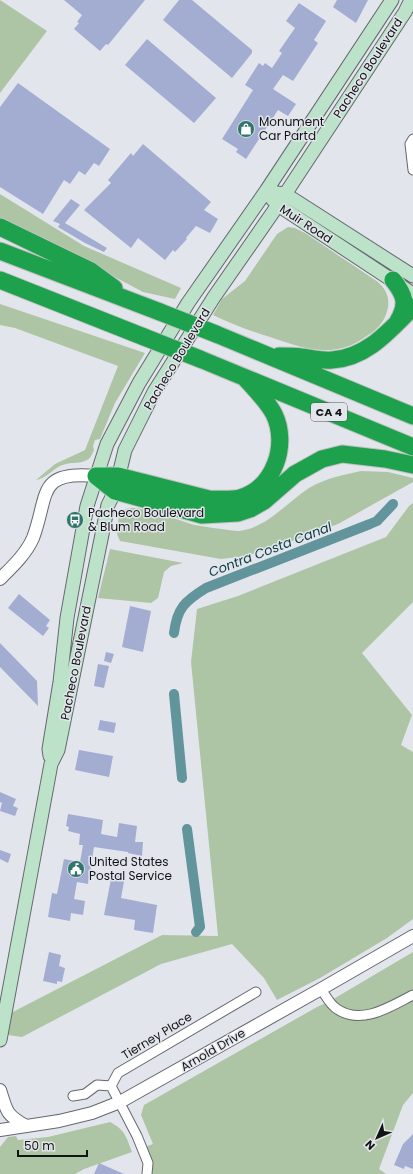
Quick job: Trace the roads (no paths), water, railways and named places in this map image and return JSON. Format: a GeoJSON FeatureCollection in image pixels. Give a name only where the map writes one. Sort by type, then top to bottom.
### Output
{"type":"FeatureCollection","features":[{"type":"Feature","properties":{"kind":"highway"},"geometry":{"type":"LineString","coordinates":[[0,226],[91,271],[132,301]]}},
{"type":"Feature","properties":{"kind":"highway","name":"CA 4"},"geometry":{"type":"LineString","coordinates":[[0,251],[216,334],[413,416]]}},
{"type":"Feature","properties":{"kind":"highway","name":"CA 4"},"geometry":{"type":"LineString","coordinates":[[0,280],[200,359],[413,447]]}},
{"type":"Feature","properties":{"kind":"highway"},"geometry":{"type":"LineString","coordinates":[[393,280],[402,291],[404,303],[403,312],[397,323]]}},
{"type":"Feature","properties":{"kind":"highway"},"geometry":{"type":"LineString","coordinates":[[0,293],[46,298]]}},
{"type":"Feature","properties":{"kind":"highway"},"geometry":{"type":"LineString","coordinates":[[269,356],[332,360],[348,357],[370,348],[413,307]]}},
{"type":"Feature","properties":{"kind":"highway"},"geometry":{"type":"LineString","coordinates":[[116,483],[209,499],[223,500],[240,498],[256,489],[269,477],[277,459],[280,449],[280,431],[274,414],[245,378]]}},
{"type":"Feature","properties":{"kind":"highway"},"geometry":{"type":"LineString","coordinates":[[96,476],[202,515],[238,513],[250,509],[264,501],[295,474],[322,459],[342,454],[385,459],[413,465]]}},
{"type":"Feature","properties":{"kind":"main road","name":"Pacheco Boulevard"},"geometry":{"type":"LineString","coordinates":[[51,764],[49,749],[60,682],[67,618],[87,506],[108,444],[138,382],[188,303],[266,192],[392,0]]}},
{"type":"Feature","properties":{"kind":"main road","name":"Pacheco Boulevard"},"geometry":{"type":"LineString","coordinates":[[0,1040],[51,764],[58,750],[108,505],[125,450],[154,392],[214,297],[286,194],[405,12],[411,0]]}},
{"type":"Feature","properties":{"kind":"main road","name":"Muir Road"},"geometry":{"type":"LineString","coordinates":[[266,192],[286,194],[413,276]]}},
{"type":"Feature","properties":{"kind":"main road","name":"Muir Road"},"geometry":{"type":"LineString","coordinates":[[266,192],[278,205],[413,294]]}},
{"type":"Feature","properties":{"kind":"street"},"geometry":{"type":"LineString","coordinates":[[413,139],[410,144],[413,170]]}},
{"type":"Feature","properties":{"kind":"street"},"geometry":{"type":"LineString","coordinates":[[0,579],[17,562],[32,539],[44,496],[53,482],[65,476],[79,474],[96,476]]}},
{"type":"Feature","properties":{"kind":"street","name":"Arnold Drive"},"geometry":{"type":"LineString","coordinates":[[0,1130],[66,1120],[92,1113],[120,1102],[413,936]]}},
{"type":"Feature","properties":{"kind":"street"},"geometry":{"type":"LineString","coordinates":[[321,989],[336,1009],[346,1014],[357,1016],[378,1013],[413,994]]}},
{"type":"Feature","properties":{"kind":"street","name":"Tierney Place"},"geometry":{"type":"LineString","coordinates":[[111,1086],[118,1073],[256,992]]}},
{"type":"Feature","properties":{"kind":"street"},"geometry":{"type":"LineString","coordinates":[[73,1096],[85,1094],[97,1085],[111,1086],[137,1136],[148,1163],[147,1174]]}},
{"type":"Feature","properties":{"kind":"street"},"geometry":{"type":"LineString","coordinates":[[0,1090],[8,1114],[14,1120],[26,1126]]}},
{"type":"Feature","properties":{"kind":"waterway","name":"Contra Costa Canal"},"geometry":{"type":"LineString","coordinates":[[174,633],[177,617],[183,606],[187,601],[206,588],[377,521],[393,504]]}},
{"type":"Feature","properties":{"kind":"waterway","name":"Contra Costa Canal"},"geometry":{"type":"LineString","coordinates":[[174,694],[182,778]]}},
{"type":"Feature","properties":{"kind":"waterway","name":"Contra Costa Canal"},"geometry":{"type":"LineString","coordinates":[[187,829],[200,927],[196,932]]}},
{"type":"Feature","properties":{"kind":"place","name":"Monument Car Partd"},"geometry":{"type":"Point","coordinates":[246,129]}},
{"type":"Feature","properties":{"kind":"place","name":"Pacheco Boulevard & Blum Road"},"geometry":{"type":"Point","coordinates":[75,520]}},
{"type":"Feature","properties":{"kind":"place","name":"United States Postal Service"},"geometry":{"type":"Point","coordinates":[76,869]}}]}
